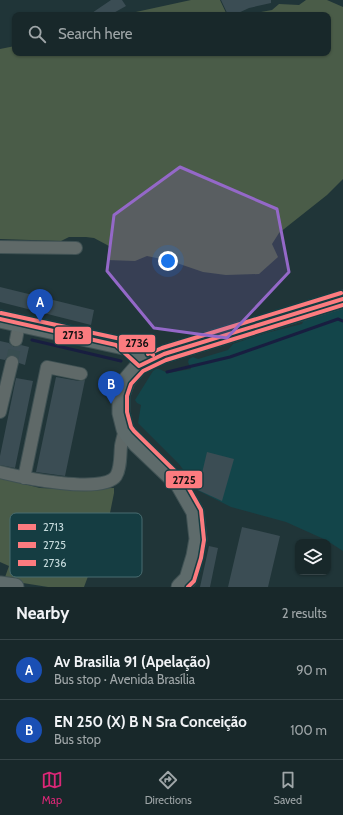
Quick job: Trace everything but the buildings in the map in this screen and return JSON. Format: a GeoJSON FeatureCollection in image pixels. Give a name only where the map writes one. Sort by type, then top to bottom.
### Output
{"type":"FeatureCollection","features":[{"type":"Feature","properties":{"kind":"main road"},"geometry":{"type":"LineString","coordinates":[[180,587],[188,579],[195,556],[198,539],[195,512],[179,484],[136,443],[125,429],[121,413],[121,395],[126,381],[145,363],[164,354],[343,299]]}},
{"type":"Feature","properties":{"kind":"main road"},"geometry":{"type":"LineString","coordinates":[[0,319],[18,332],[133,348],[145,363]]}},
{"type":"Feature","properties":{"kind":"main road"},"geometry":{"type":"LineString","coordinates":[[0,585],[15,587]]}},
{"type":"Feature","properties":{"kind":"street"},"geometry":{"type":"LineString","coordinates":[[0,247],[76,248]]}},
{"type":"Feature","properties":{"kind":"street"},"geometry":{"type":"LineString","coordinates":[[0,412],[12,362]]}},
{"type":"Feature","properties":{"kind":"street"},"geometry":{"type":"LineString","coordinates":[[24,478],[47,367],[81,374]]}},
{"type":"Feature","properties":{"kind":"street"},"geometry":{"type":"LineString","coordinates":[[0,472],[50,482],[79,484],[107,483],[112,481],[119,468],[121,445],[125,429]]}},
{"type":"Feature","properties":{"kind":"highlighted area"},"geometry":{"type":"Polygon","coordinates":[[[180,167],[277,209],[289,272],[227,338],[154,328],[107,271],[114,215],[180,167]]]}},
{"type":"Feature","properties":{"kind":"shaded area"},"geometry":{"type":"Polygon","coordinates":[[[343,306],[343,551],[331,543],[331,539],[324,539],[286,522],[231,507],[197,490],[179,464],[138,423],[141,405],[135,400],[153,371],[156,369],[168,373],[191,369],[188,362],[189,359],[193,357],[198,359],[228,350],[233,344],[266,333],[302,324],[304,319],[343,306]]]}},
{"type":"Feature","properties":{"kind":"green space"},"geometry":{"type":"Polygon","coordinates":[[[191,0],[220,0],[226,12],[136,12],[191,0]]]}},
{"type":"Feature","properties":{"kind":"green space"},"geometry":{"type":"Polygon","coordinates":[[[306,0],[327,0],[343,7],[343,179],[327,195],[279,233],[272,244],[278,257],[259,274],[226,275],[203,272],[171,261],[147,256],[135,261],[107,260],[109,246],[94,238],[69,237],[61,241],[0,239],[0,49],[12,47],[12,56],[331,56],[331,12],[261,12],[272,10],[279,4],[299,5],[306,0]]]}},
{"type":"Feature","properties":{"kind":"green space"},"geometry":{"type":"Polygon","coordinates":[[[0,478],[40,488],[114,488],[110,513],[10,513],[10,577],[88,577],[84,587],[48,587],[4,580],[9,566],[0,562],[0,478]]]}},
{"type":"Feature","properties":{"kind":"waterway"},"geometry":{"type":"LineString","coordinates":[[167,372],[230,357],[338,319],[343,321]]}},
{"type":"Feature","properties":{"kind":"waterway"},"geometry":{"type":"LineString","coordinates":[[32,340],[121,361]]}},
{"type":"Feature","properties":{"kind":"tunnel"},"geometry":{"type":"LineString","coordinates":[[12,362],[16,340]]}},
{"type":"Feature","properties":{"kind":"transit line","name":"2736"},"geometry":{"type":"LineString","coordinates":[[148,354],[162,348],[341,293]]}},
{"type":"Feature","properties":{"kind":"transit line","name":"2713"},"geometry":{"type":"LineString","coordinates":[[139,366],[164,354],[343,299]]}},
{"type":"Feature","properties":{"kind":"transit line","name":"2725"},"geometry":{"type":"LineString","coordinates":[[188,587],[194,581],[201,558],[204,540],[201,510],[184,480],[131,427],[127,412],[127,396],[131,384],[143,371],[166,360],[343,305]]}},
{"type":"Feature","properties":{"kind":"transit line","name":"2736"},"geometry":{"type":"LineString","coordinates":[[1,313],[135,342],[153,355]]}},
{"type":"Feature","properties":{"kind":"transit line","name":"2713"},"geometry":{"type":"LineString","coordinates":[[0,319],[116,345],[139,366]]}},
{"type":"Feature","properties":{"kind":"place","name":"Av Brasilia 91 (Apelação)"},"geometry":{"type":"Point","coordinates":[40,322]}},
{"type":"Feature","properties":{"kind":"place","name":"EN 250 (X) B N Sra Conceição"},"geometry":{"type":"Point","coordinates":[111,404]}}]}
